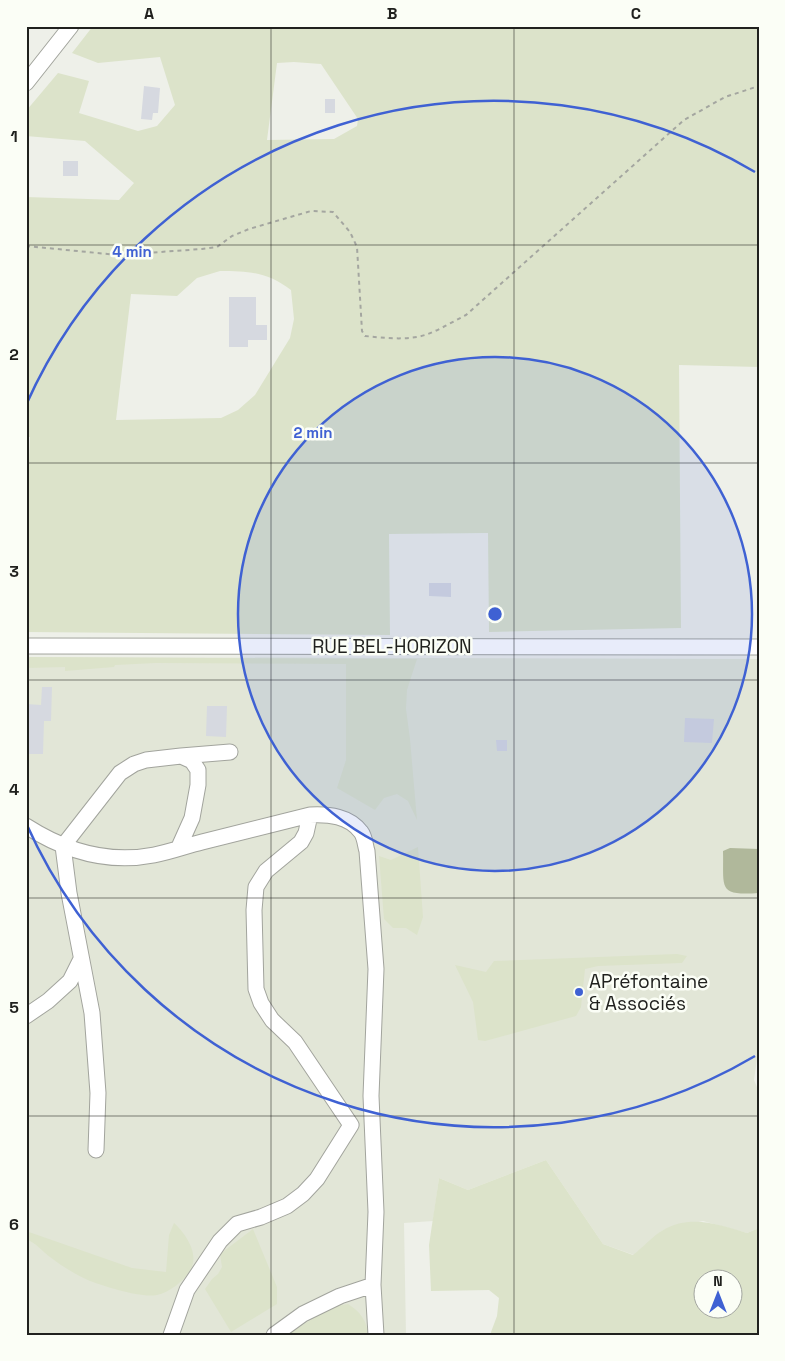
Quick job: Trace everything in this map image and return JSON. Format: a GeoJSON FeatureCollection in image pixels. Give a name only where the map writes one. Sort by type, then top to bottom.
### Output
{"type":"FeatureCollection","features":[{"type":"Feature","properties":{"kind":"street"},"geometry":{"type":"LineString","coordinates":[[26,83],[71,26]]}},
{"type":"Feature","properties":{"kind":"street","name":"RUE BEL-HORIZON"},"geometry":{"type":"LineString","coordinates":[[26,646],[759,646]]}},
{"type":"Feature","properties":{"kind":"street"},"geometry":{"type":"LineString","coordinates":[[96,1150],[98,1094],[92,1013],[69,893],[63,846],[120,773],[134,764],[146,760],[230,752]]}},
{"type":"Feature","properties":{"kind":"street"},"geometry":{"type":"LineString","coordinates":[[179,847],[192,818],[198,785],[198,770],[192,761],[181,756]]}},
{"type":"Feature","properties":{"kind":"street"},"geometry":{"type":"LineString","coordinates":[[26,826],[63,846],[97,857],[120,859],[154,855],[179,847],[310,815],[328,814],[350,821],[362,833],[367,851],[376,969],[371,1096],[376,1212],[373,1285],[376,1335]]}},
{"type":"Feature","properties":{"kind":"street"},"geometry":{"type":"LineString","coordinates":[[310,815],[306,833],[301,842],[266,871],[256,887],[254,910],[256,989],[260,1003],[272,1020],[300,1050],[351,1125]]}},
{"type":"Feature","properties":{"kind":"street"},"geometry":{"type":"LineString","coordinates":[[26,1016],[48,1001],[70,981],[81,959]]}},
{"type":"Feature","properties":{"kind":"street"},"geometry":{"type":"LineString","coordinates":[[171,1335],[187,1290],[220,1241],[237,1224],[261,1217],[287,1206],[303,1194],[317,1179],[371,1096]]}},
{"type":"Feature","properties":{"kind":"street"},"geometry":{"type":"LineString","coordinates":[[274,1335],[303,1314],[340,1296],[373,1285]]}},
{"type":"Feature","properties":{"kind":"path"},"geometry":{"type":"LineString","coordinates":[[26,246],[118,255],[202,249],[217,247],[232,236],[311,211],[333,212],[350,232],[357,247],[362,331],[365,336],[404,338],[427,334],[466,315],[684,120],[725,98],[759,86]]}},
{"type":"Feature","properties":{"kind":"shaded area"},"geometry":{"type":"Polygon","coordinates":[[[93,26],[759,26],[759,367],[679,365],[681,628],[489,632],[488,533],[389,534],[390,635],[26,632],[26,538],[30,437],[26,437],[26,197],[119,200],[134,183],[85,141],[26,136],[26,111],[58,73],[89,81],[79,113],[138,131],[157,126],[175,105],[160,57],[98,63],[72,53],[93,26]],[[277,63],[267,140],[334,139],[357,126],[358,119],[321,64],[277,63]],[[220,271],[197,278],[177,296],[131,294],[116,420],[221,418],[238,410],[255,395],[290,338],[294,319],[291,290],[266,276],[240,271],[220,271]]]}},
{"type":"Feature","properties":{"kind":"shaded area"},"geometry":{"type":"Polygon","coordinates":[[[26,657],[759,659],[759,1056],[754,1080],[759,1092],[759,1228],[747,1233],[703,1221],[663,1230],[634,1255],[603,1244],[546,1160],[468,1190],[439,1178],[433,1221],[404,1223],[406,1335],[26,1335],[26,657]]]}},
{"type":"Feature","properties":{"kind":"shaded area"},"geometry":{"type":"Polygon","coordinates":[[[26,657],[417,659],[407,690],[406,709],[417,820],[408,801],[397,794],[384,798],[375,810],[337,788],[346,760],[346,664],[156,663],[115,665],[114,667],[65,671],[65,667],[26,668],[26,657]]]}},
{"type":"Feature","properties":{"kind":"shaded area"},"geometry":{"type":"Polygon","coordinates":[[[418,847],[423,917],[417,935],[406,928],[393,928],[384,919],[379,856],[391,860],[418,847]]]}},
{"type":"Feature","properties":{"kind":"shaded area"},"geometry":{"type":"Polygon","coordinates":[[[730,848],[759,849],[759,893],[736,893],[729,891],[726,887],[723,874],[723,851],[730,848]]]}},
{"type":"Feature","properties":{"kind":"shaded area"},"geometry":{"type":"Polygon","coordinates":[[[677,954],[687,956],[682,963],[598,966],[585,969],[581,1007],[576,1016],[485,1041],[478,1040],[473,1002],[455,965],[486,972],[494,961],[677,954]]]}},
{"type":"Feature","properties":{"kind":"shaded area"},"geometry":{"type":"Polygon","coordinates":[[[546,1160],[603,1244],[633,1255],[656,1235],[674,1225],[705,1222],[747,1233],[759,1228],[759,1335],[491,1335],[497,1316],[499,1298],[489,1290],[431,1291],[429,1245],[439,1178],[468,1190],[546,1160]]]}},
{"type":"Feature","properties":{"kind":"shaded area"},"geometry":{"type":"Polygon","coordinates":[[[174,1223],[182,1231],[191,1247],[193,1263],[188,1273],[179,1283],[168,1291],[150,1296],[114,1289],[90,1281],[64,1267],[26,1239],[26,1231],[132,1268],[166,1272],[169,1235],[174,1223]]]}},
{"type":"Feature","properties":{"kind":"shaded area"},"geometry":{"type":"Polygon","coordinates":[[[253,1229],[277,1287],[277,1304],[231,1332],[205,1289],[222,1267],[220,1254],[253,1229]]]}},
{"type":"Feature","properties":{"kind":"shaded area"},"geometry":{"type":"Polygon","coordinates":[[[348,1304],[362,1317],[368,1335],[287,1335],[331,1307],[348,1304]]]}},
{"type":"Feature","properties":{"kind":"building"},"geometry":{"type":"Polygon","coordinates":[[[144,86],[160,88],[158,113],[153,113],[152,120],[141,119],[144,86]]]}},
{"type":"Feature","properties":{"kind":"building"},"geometry":{"type":"Polygon","coordinates":[[[325,99],[335,99],[335,113],[325,113],[325,99]]]}},
{"type":"Feature","properties":{"kind":"building"},"geometry":{"type":"Polygon","coordinates":[[[63,161],[78,161],[78,176],[63,176],[63,161]]]}},
{"type":"Feature","properties":{"kind":"building"},"geometry":{"type":"Polygon","coordinates":[[[229,297],[256,297],[256,325],[267,325],[267,340],[248,340],[248,347],[229,347],[229,297]]]}},
{"type":"Feature","properties":{"kind":"building"},"geometry":{"type":"Polygon","coordinates":[[[429,583],[451,583],[451,597],[429,596],[429,583]]]}},
{"type":"Feature","properties":{"kind":"building"},"geometry":{"type":"Polygon","coordinates":[[[42,687],[52,687],[51,721],[44,721],[43,754],[26,754],[26,704],[41,705],[42,687]]]}},
{"type":"Feature","properties":{"kind":"building"},"geometry":{"type":"Polygon","coordinates":[[[207,706],[227,706],[226,737],[206,736],[207,706]]]}},
{"type":"Feature","properties":{"kind":"building"},"geometry":{"type":"Polygon","coordinates":[[[685,718],[714,719],[712,743],[684,742],[685,718]]]}},
{"type":"Feature","properties":{"kind":"building"},"geometry":{"type":"Polygon","coordinates":[[[496,740],[507,740],[507,751],[497,751],[496,740]]]}},
{"type":"Feature","properties":{"kind":"place","name":"APréfontaine & Associés"},"geometry":{"type":"Point","coordinates":[579,992]}}]}
